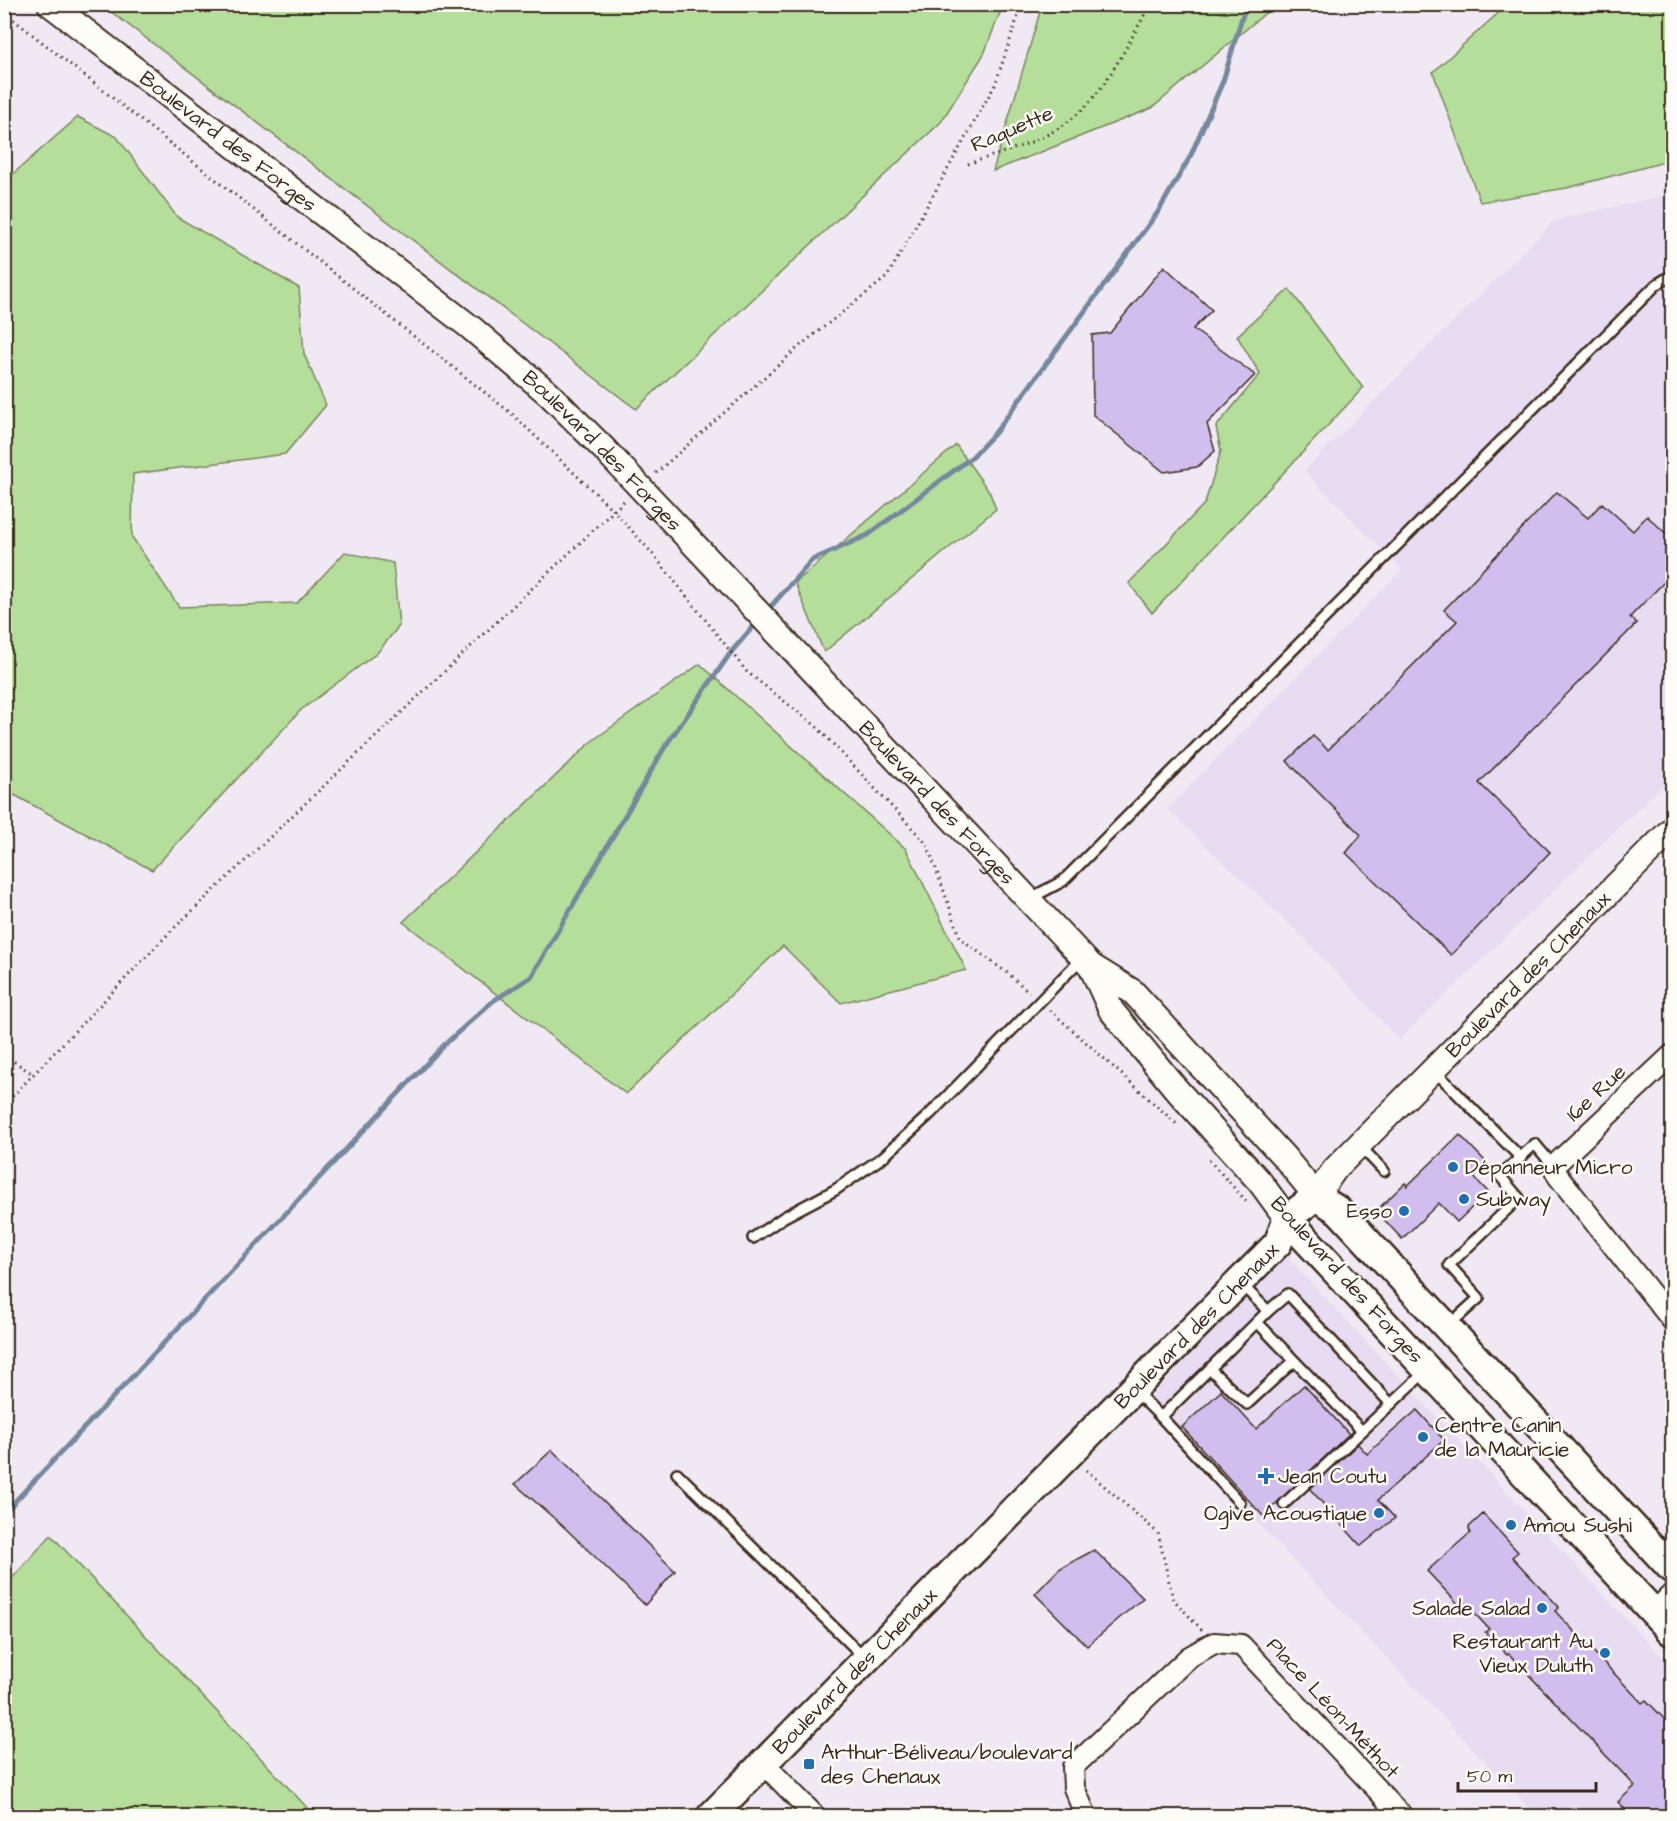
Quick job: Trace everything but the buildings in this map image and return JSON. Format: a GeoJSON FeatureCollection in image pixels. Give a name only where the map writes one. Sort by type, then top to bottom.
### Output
{"type":"FeatureCollection","features":[{"type":"Feature","properties":{"kind":"main road","name":"Boulevard des Chenaux"},"geometry":{"type":"LineString","coordinates":[[711,1816],[1239,1283],[1278,1243],[1287,1219],[1316,1196]]}},
{"type":"Feature","properties":{"kind":"main road","name":"Boulevard des Forges"},"geometry":{"type":"LineString","coordinates":[[1316,1196],[1339,1211],[1672,1569]]}},
{"type":"Feature","properties":{"kind":"main road","name":"Boulevard des Forges"},"geometry":{"type":"LineString","coordinates":[[1287,1219],[1428,1369],[1663,1603],[1672,1632]]}},
{"type":"Feature","properties":{"kind":"street","name":"Boulevard des Forges"},"geometry":{"type":"LineString","coordinates":[[50,4],[494,347],[568,412],[1087,961],[1132,992],[1285,1158],[1316,1196]]}},
{"type":"Feature","properties":{"kind":"street","name":"Boulevard des Chenaux"},"geometry":{"type":"LineString","coordinates":[[1316,1196],[1335,1169],[1672,829]]}},
{"type":"Feature","properties":{"kind":"street","name":"Boulevard des Forges"},"geometry":{"type":"LineString","coordinates":[[1087,961],[1111,1010],[1176,1089],[1260,1182],[1287,1219]]}},
{"type":"Feature","properties":{"kind":"street","name":"16e Rue"},"geometry":{"type":"LineString","coordinates":[[1555,1168],[1560,1160],[1672,1055]]}},
{"type":"Feature","properties":{"kind":"street"},"geometry":{"type":"LineString","coordinates":[[1555,1168],[1558,1176],[1672,1320]]}},
{"type":"Feature","properties":{"kind":"street"},"geometry":{"type":"LineString","coordinates":[[1086,1816],[1074,1788],[1072,1767],[1189,1657],[1214,1643]]}},
{"type":"Feature","properties":{"kind":"street","name":"Place Léon-Méthot"},"geometry":{"type":"LineString","coordinates":[[1214,1643],[1241,1645],[1402,1816]]}},
{"type":"Feature","properties":{"kind":"street"},"geometry":{"type":"LineString","coordinates":[[764,1764],[815,1816]]}},
{"type":"Feature","properties":{"kind":"lane"},"geometry":{"type":"LineString","coordinates":[[1029,900],[1063,881],[1656,285],[1672,275]]}},
{"type":"Feature","properties":{"kind":"lane"},"geometry":{"type":"LineString","coordinates":[[753,1238],[784,1217],[835,1190],[883,1157],[930,1114],[1040,1001],[1087,961]]}},
{"type":"Feature","properties":{"kind":"lane"},"geometry":{"type":"LineString","coordinates":[[1433,1070],[1521,1158]]}},
{"type":"Feature","properties":{"kind":"lane"},"geometry":{"type":"LineString","coordinates":[[1447,1327],[1479,1298],[1449,1266],[1520,1198],[1500,1176],[1535,1144],[1555,1168]]}},
{"type":"Feature","properties":{"kind":"lane"},"geometry":{"type":"LineString","coordinates":[[1359,1145],[1384,1172]]}},
{"type":"Feature","properties":{"kind":"lane"},"geometry":{"type":"LineString","coordinates":[[1239,1283],[1268,1311]]}},
{"type":"Feature","properties":{"kind":"lane"},"geometry":{"type":"LineString","coordinates":[[1161,1417],[1288,1294],[1391,1404]]}},
{"type":"Feature","properties":{"kind":"lane"},"geometry":{"type":"LineString","coordinates":[[1257,1322],[1362,1431]]}},
{"type":"Feature","properties":{"kind":"lane"},"geometry":{"type":"LineString","coordinates":[[1210,1369],[1247,1404],[1294,1361]]}},
{"type":"Feature","properties":{"kind":"lane"},"geometry":{"type":"LineString","coordinates":[[1284,1504],[1428,1369]]}},
{"type":"Feature","properties":{"kind":"lane"},"geometry":{"type":"LineString","coordinates":[[1133,1389],[1240,1503]]}},
{"type":"Feature","properties":{"kind":"lane"},"geometry":{"type":"LineString","coordinates":[[677,1473],[866,1660]]}},
{"type":"Feature","properties":{"kind":"path"},"geometry":{"type":"LineString","coordinates":[[4,1105],[170,932],[639,487],[801,345],[887,278],[995,85],[1022,4]]}},
{"type":"Feature","properties":{"kind":"path","name":"Raquette"},"geometry":{"type":"LineString","coordinates":[[968,164],[1038,140],[1070,121],[1099,91],[1151,4]]}},
{"type":"Feature","properties":{"kind":"path"},"geometry":{"type":"LineString","coordinates":[[4,12],[512,414],[614,511],[652,553],[747,672],[816,726],[927,844],[962,939],[1040,1001],[1180,1128]]}},
{"type":"Feature","properties":{"kind":"path"},"geometry":{"type":"LineString","coordinates":[[4,1055],[33,1075]]}},
{"type":"Feature","properties":{"kind":"path"},"geometry":{"type":"LineString","coordinates":[[1203,1153],[1248,1204]]}},
{"type":"Feature","properties":{"kind":"path"},"geometry":{"type":"LineString","coordinates":[[1068,1454],[1158,1533],[1173,1599],[1214,1643]]}},
{"type":"Feature","properties":{"kind":"shaded area"},"geometry":{"type":"Polygon","coordinates":[[[1672,194],[1672,776],[1399,1040],[1306,940],[1167,809],[1402,570],[1304,471],[1555,220],[1672,194]]]}},
{"type":"Feature","properties":{"kind":"shaded area"},"geometry":{"type":"Polygon","coordinates":[[[1285,1255],[1672,1668],[1672,1816],[1537,1816],[1144,1404],[1285,1255]]]}},
{"type":"Feature","properties":{"kind":"green space"},"geometry":{"type":"Polygon","coordinates":[[[1042,4],[1275,5],[1152,108],[993,171],[1042,4]]]}},
{"type":"Feature","properties":{"kind":"green space"},"geometry":{"type":"Polygon","coordinates":[[[102,5],[1003,5],[984,54],[941,122],[636,409],[102,5]]]}},
{"type":"Feature","properties":{"kind":"green space"},"geometry":{"type":"Polygon","coordinates":[[[1507,5],[1672,5],[1672,160],[1567,188],[1480,202],[1433,72],[1507,5]]]}},
{"type":"Feature","properties":{"kind":"green space"},"geometry":{"type":"Polygon","coordinates":[[[78,117],[117,137],[177,217],[299,288],[304,354],[326,405],[285,454],[133,474],[132,537],[179,607],[297,603],[345,552],[393,563],[399,626],[377,653],[301,710],[152,870],[5,790],[5,181],[78,117]]]}},
{"type":"Feature","properties":{"kind":"green space"},"geometry":{"type":"Polygon","coordinates":[[[1289,289],[1363,388],[1152,613],[1129,583],[1205,503],[1221,451],[1216,427],[1260,374],[1237,336],[1289,289]]]}},
{"type":"Feature","properties":{"kind":"green space"},"geometry":{"type":"Polygon","coordinates":[[[956,445],[990,493],[996,509],[824,652],[795,583],[956,445]]]}},
{"type":"Feature","properties":{"kind":"green space"},"geometry":{"type":"Polygon","coordinates":[[[700,664],[906,849],[966,970],[841,1003],[783,946],[626,1094],[403,922],[592,741],[700,664]]]}},
{"type":"Feature","properties":{"kind":"green space"},"geometry":{"type":"Polygon","coordinates":[[[51,1535],[315,1816],[5,1816],[5,1586],[51,1535]]]}},
{"type":"Feature","properties":{"kind":"waterway"},"geometry":{"type":"LineString","coordinates":[[765,613],[812,560],[868,535],[972,457],[995,433],[1158,212],[1190,157],[1223,81],[1246,4]]}},
{"type":"Feature","properties":{"kind":"waterway"},"geometry":{"type":"LineString","coordinates":[[4,1513],[445,1044],[493,1001],[531,977],[666,745],[732,651],[757,622]]}},
{"type":"Feature","properties":{"kind":"place","name":"Dépanneur Micro"},"geometry":{"type":"Point","coordinates":[1453,1167]}},
{"type":"Feature","properties":{"kind":"place","name":"Subway"},"geometry":{"type":"Point","coordinates":[1464,1199]}},
{"type":"Feature","properties":{"kind":"place","name":"Esso"},"geometry":{"type":"Point","coordinates":[1404,1211]}},
{"type":"Feature","properties":{"kind":"place","name":"Centre Canin de la Mauricie"},"geometry":{"type":"Point","coordinates":[1423,1437]}},
{"type":"Feature","properties":{"kind":"place","name":"Jean Coutu"},"geometry":{"type":"Point","coordinates":[1266,1476]}},
{"type":"Feature","properties":{"kind":"place","name":"Ogive Acoustique"},"geometry":{"type":"Point","coordinates":[1379,1513]}},
{"type":"Feature","properties":{"kind":"place","name":"Amou Sushi"},"geometry":{"type":"Point","coordinates":[1511,1525]}},
{"type":"Feature","properties":{"kind":"place","name":"Salade Salad"},"geometry":{"type":"Point","coordinates":[1542,1608]}},
{"type":"Feature","properties":{"kind":"place","name":"Restaurant Au Vieux Duluth"},"geometry":{"type":"Point","coordinates":[1605,1653]}},
{"type":"Feature","properties":{"kind":"place","name":"Arthur-Béliveau/boulevard des Chenaux"},"geometry":{"type":"Point","coordinates":[809,1764]}}]}
